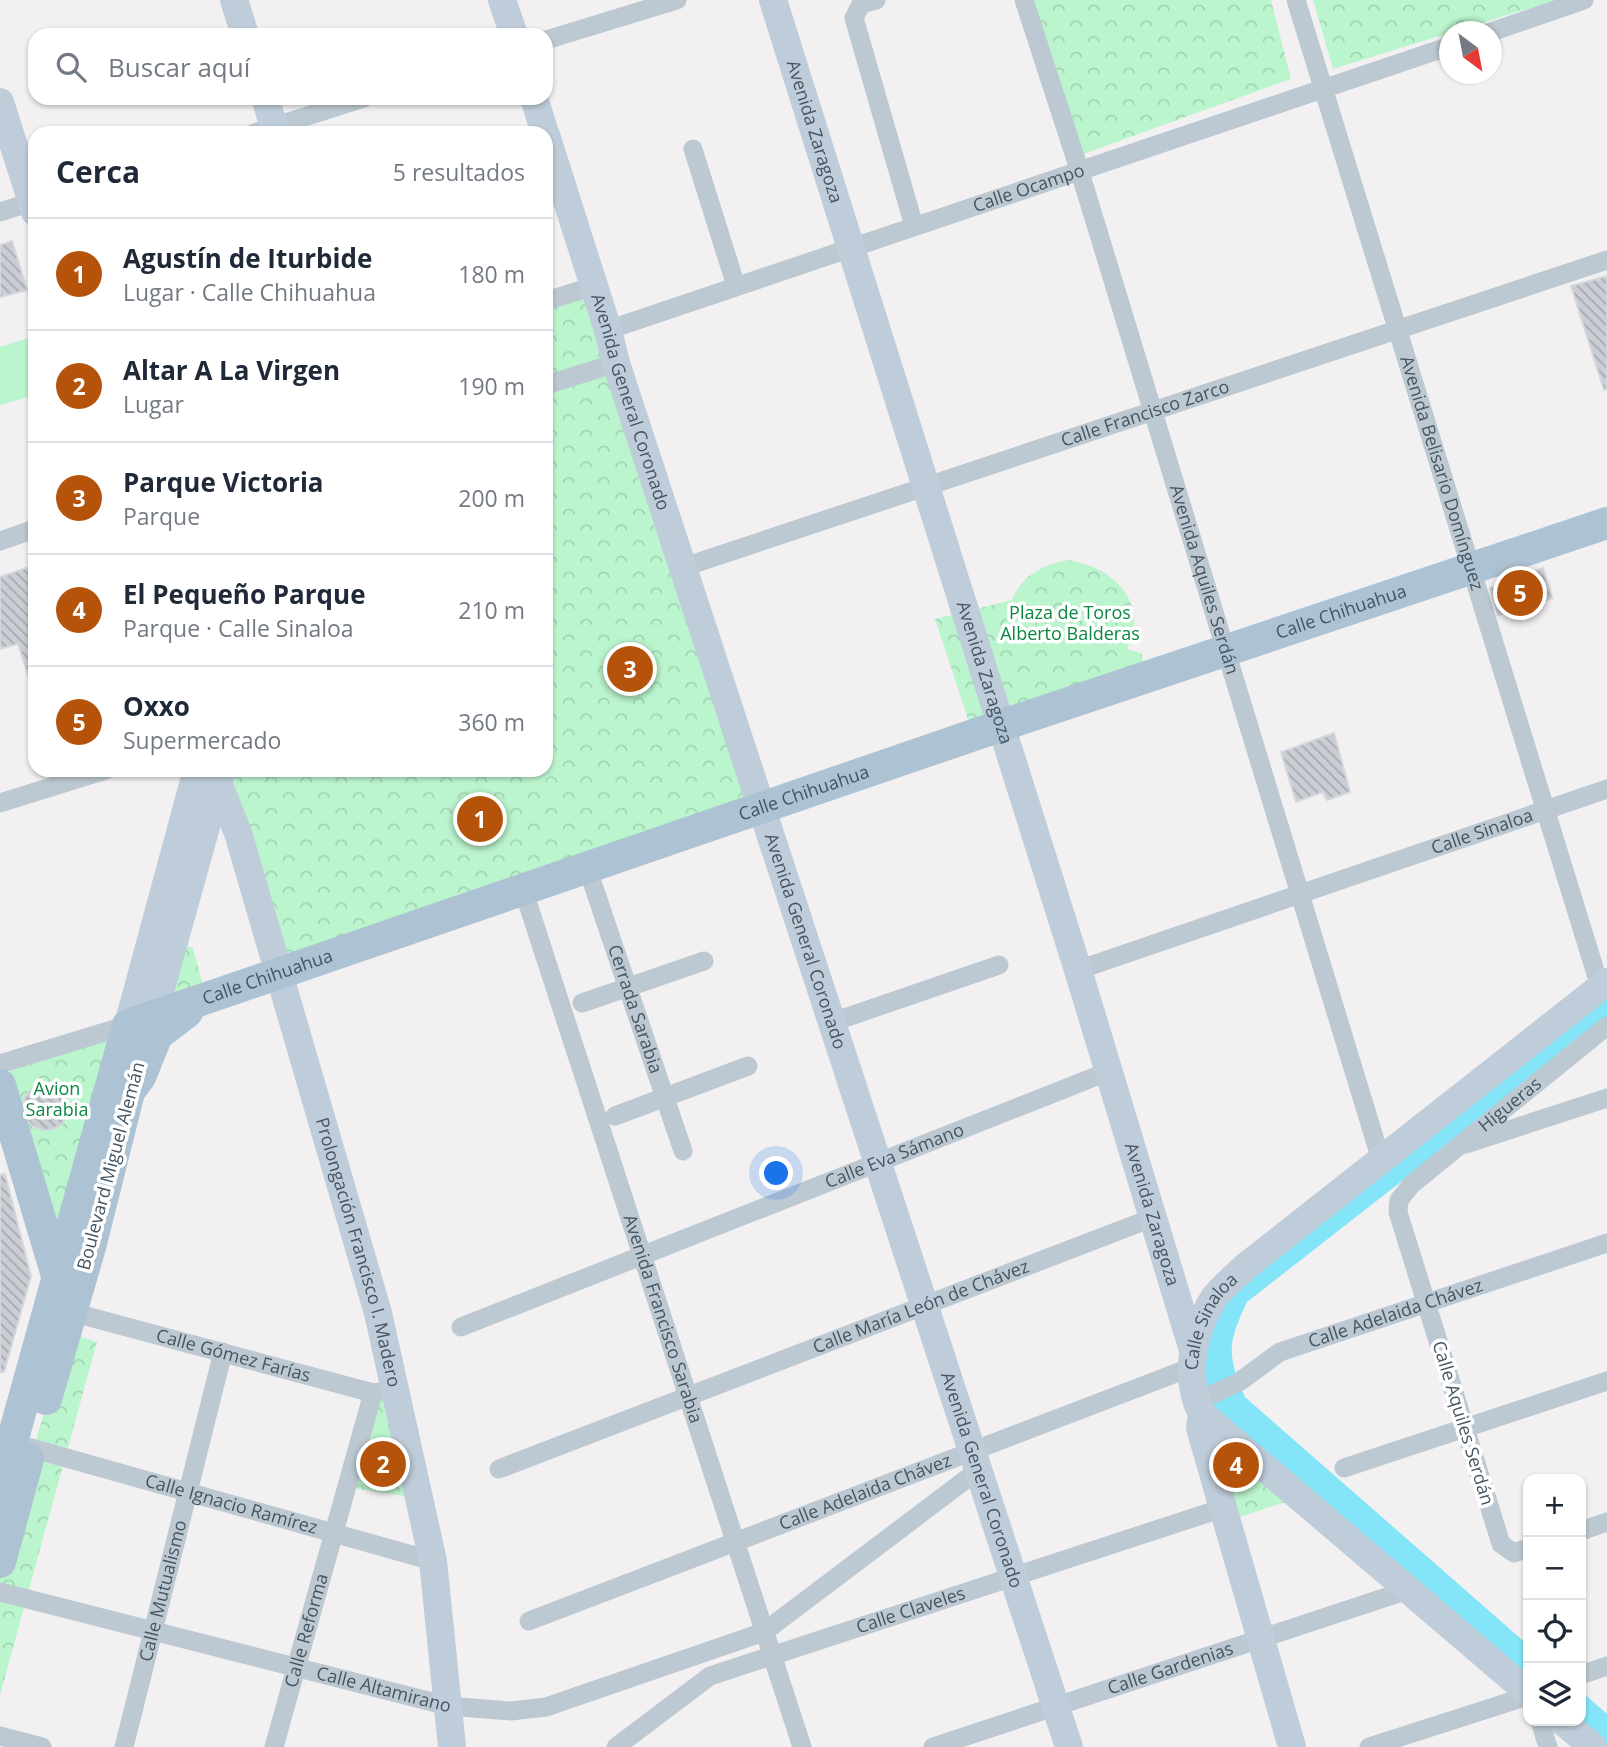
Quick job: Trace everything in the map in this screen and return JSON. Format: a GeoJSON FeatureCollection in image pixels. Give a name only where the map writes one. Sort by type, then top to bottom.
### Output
{"type":"FeatureCollection","features":[{"type":"Feature","properties":{"kind":"main road","name":"Calle Chihuahua"},"geometry":{"type":"LineString","coordinates":[[141,1021],[1000,726],[1607,523]]}},
{"type":"Feature","properties":{"kind":"main road"},"geometry":{"type":"LineString","coordinates":[[130,1090],[141,1077],[157,1035],[198,1003]]}},
{"type":"Feature","properties":{"kind":"main road","name":"Boulevard Miguel Alemán"},"geometry":{"type":"LineString","coordinates":[[0,1562],[121,1135],[141,1021]]}},
{"type":"Feature","properties":{"kind":"main road","name":"Boulevard Miguel Alemán"},"geometry":{"type":"LineString","coordinates":[[0,1485],[57,1277],[141,1021]]}},
{"type":"Feature","properties":{"kind":"main road"},"geometry":{"type":"LineString","coordinates":[[0,1084],[57,1277],[65,1290],[71,1312]]}},
{"type":"Feature","properties":{"kind":"street"},"geometry":{"type":"LineString","coordinates":[[234,0],[243,28]]}},
{"type":"Feature","properties":{"kind":"street"},"geometry":{"type":"LineString","coordinates":[[502,0],[512,28]]}},
{"type":"Feature","properties":{"kind":"street"},"geometry":{"type":"LineString","coordinates":[[553,38],[677,0]]}},
{"type":"Feature","properties":{"kind":"street","name":"Avenida Zaragoza"},"geometry":{"type":"LineString","coordinates":[[773,0],[1078,970],[1192,1357]]}},
{"type":"Feature","properties":{"kind":"street","name":"Avenida Aquiles Serdán"},"geometry":{"type":"LineString","coordinates":[[1024,0],[1079,169],[1381,1160]]}},
{"type":"Feature","properties":{"kind":"street","name":"Avenida Belisario Domínguez"},"geometry":{"type":"LineString","coordinates":[[1296,0],[1546,810],[1604,984]]}},
{"type":"Feature","properties":{"kind":"street"},"geometry":{"type":"LineString","coordinates":[[1502,28],[1584,0]]}},
{"type":"Feature","properties":{"kind":"street"},"geometry":{"type":"LineString","coordinates":[[869,2],[854,18],[914,226]]}},
{"type":"Feature","properties":{"kind":"street","name":"Calle Ocampo"},"geometry":{"type":"LineString","coordinates":[[608,330],[1439,50]]}},
{"type":"Feature","properties":{"kind":"street"},"geometry":{"type":"LineString","coordinates":[[0,102],[28,187]]}},
{"type":"Feature","properties":{"kind":"street"},"geometry":{"type":"LineString","coordinates":[[266,105],[268,126]]}},
{"type":"Feature","properties":{"kind":"street"},"geometry":{"type":"LineString","coordinates":[[282,126],[343,105]]}},
{"type":"Feature","properties":{"kind":"street","name":"Avenida General Coronado"},"geometry":{"type":"LineString","coordinates":[[536,105],[543,126]]}},
{"type":"Feature","properties":{"kind":"street"},"geometry":{"type":"LineString","coordinates":[[693,149],[736,286]]}},
{"type":"Feature","properties":{"kind":"street","name":"Avenida General Coronado"},"geometry":{"type":"LineString","coordinates":[[553,156],[616,363],[830,1023],[1069,1747]]}},
{"type":"Feature","properties":{"kind":"street"},"geometry":{"type":"LineString","coordinates":[[0,212],[28,206]]}},
{"type":"Feature","properties":{"kind":"street","name":"Calle Francisco Zarco"},"geometry":{"type":"LineString","coordinates":[[684,566],[1607,260]]}},
{"type":"Feature","properties":{"kind":"street"},"geometry":{"type":"LineString","coordinates":[[553,299],[594,286]]}},
{"type":"Feature","properties":{"kind":"street"},"geometry":{"type":"LineString","coordinates":[[553,383],[616,363]]}},
{"type":"Feature","properties":{"kind":"street"},"geometry":{"type":"LineString","coordinates":[[0,541],[28,531]]}},
{"type":"Feature","properties":{"kind":"street"},"geometry":{"type":"LineString","coordinates":[[0,803],[84,777]]}},
{"type":"Feature","properties":{"kind":"street","name":"Boulevard Miguel Alemán"},"geometry":{"type":"LineString","coordinates":[[141,1021],[211,777]]}},
{"type":"Feature","properties":{"kind":"street","name":"Prolongación Francisco I. Madero"},"geometry":{"type":"LineString","coordinates":[[213,777],[238,832],[378,1313],[384,1391],[433,1561],[452,1747]]}},
{"type":"Feature","properties":{"kind":"street","name":"Calle Sinaloa"},"geometry":{"type":"LineString","coordinates":[[1078,970],[1607,789]]}},
{"type":"Feature","properties":{"kind":"street","name":"Cerrada Sarabia"},"geometry":{"type":"LineString","coordinates":[[587,867],[683,1151]]}},
{"type":"Feature","properties":{"kind":"street","name":"Avenida Francisco Sarabia"},"geometry":{"type":"LineString","coordinates":[[523,889],[802,1747]]}},
{"type":"Feature","properties":{"kind":"street"},"geometry":{"type":"LineString","coordinates":[[582,1003],[704,961]]}},
{"type":"Feature","properties":{"kind":"street"},"geometry":{"type":"LineString","coordinates":[[830,1023],[999,965]]}},
{"type":"Feature","properties":{"kind":"street","name":"Calle Sinaloa"},"geometry":{"type":"LineString","coordinates":[[1201,1405],[1192,1357],[1214,1297],[1245,1267],[1604,984]]}},
{"type":"Feature","properties":{"kind":"street","name":"Calle Chihuahua"},"geometry":{"type":"LineString","coordinates":[[0,1065],[141,1021]]}},
{"type":"Feature","properties":{"kind":"street","name":"Higueras"},"geometry":{"type":"LineString","coordinates":[[1412,1184],[1607,1026]]}},
{"type":"Feature","properties":{"kind":"street"},"geometry":{"type":"LineString","coordinates":[[615,1116],[748,1066]]}},
{"type":"Feature","properties":{"kind":"street","name":"Calle Eva Sámano"},"geometry":{"type":"LineString","coordinates":[[461,1327],[1107,1072]]}},
{"type":"Feature","properties":{"kind":"street"},"geometry":{"type":"LineString","coordinates":[[1455,1148],[1607,1098]]}},
{"type":"Feature","properties":{"kind":"street","name":"Calle Aquiles Serdán"},"geometry":{"type":"LineString","coordinates":[[1412,1184],[1399,1200],[1398,1212],[1501,1544],[1514,1553],[1523,1550]]}},
{"type":"Feature","properties":{"kind":"street","name":"Calle María León de Chávez"},"geometry":{"type":"LineString","coordinates":[[499,1469],[1152,1218]]}},
{"type":"Feature","properties":{"kind":"street","name":"Calle Adelaida Chávez"},"geometry":{"type":"LineString","coordinates":[[1201,1405],[1280,1352],[1607,1243]]}},
{"type":"Feature","properties":{"kind":"street","name":"Calle Gómez Farías"},"geometry":{"type":"LineString","coordinates":[[71,1312],[384,1391]]}},
{"type":"Feature","properties":{"kind":"street","name":"Calle Mutualismo"},"geometry":{"type":"LineString","coordinates":[[124,1747],[155,1632],[223,1352]]}},
{"type":"Feature","properties":{"kind":"street","name":"Calle Adelaida Chávez"},"geometry":{"type":"LineString","coordinates":[[529,1621],[735,1542],[974,1461],[1192,1357]]}},
{"type":"Feature","properties":{"kind":"street"},"geometry":{"type":"LineString","coordinates":[[1343,1468],[1607,1381]]}},
{"type":"Feature","properties":{"kind":"street","name":"Calle Reforma"},"geometry":{"type":"LineString","coordinates":[[274,1747],[333,1535],[384,1391]]}},
{"type":"Feature","properties":{"kind":"street"},"geometry":{"type":"LineString","coordinates":[[1201,1405],[1200,1428],[1292,1747]]}},
{"type":"Feature","properties":{"kind":"street"},"geometry":{"type":"LineString","coordinates":[[1201,1405],[1523,1690]]}},
{"type":"Feature","properties":{"kind":"street","name":"Calle Ignacio Ramírez"},"geometry":{"type":"LineString","coordinates":[[31,1448],[433,1561]]}},
{"type":"Feature","properties":{"kind":"street"},"geometry":{"type":"LineString","coordinates":[[764,1632],[974,1461]]}},
{"type":"Feature","properties":{"kind":"street","name":"Calle Claveles"},"geometry":{"type":"LineString","coordinates":[[616,1747],[710,1676],[1223,1508]]}},
{"type":"Feature","properties":{"kind":"street"},"geometry":{"type":"LineString","coordinates":[[1586,1529],[1607,1522]]}},
{"type":"Feature","properties":{"kind":"street","name":"Calle Gardenias"},"geometry":{"type":"LineString","coordinates":[[933,1747],[1408,1590]]}},
{"type":"Feature","properties":{"kind":"street","name":"Calle Altamirano"},"geometry":{"type":"LineString","coordinates":[[0,1592],[448,1706],[511,1711],[546,1707],[764,1632]]}},
{"type":"Feature","properties":{"kind":"street"},"geometry":{"type":"LineString","coordinates":[[1586,1673],[1607,1666]]}},
{"type":"Feature","properties":{"kind":"street"},"geometry":{"type":"LineString","coordinates":[[1369,1747],[1523,1696]]}},
{"type":"Feature","properties":{"kind":"street"},"geometry":{"type":"LineString","coordinates":[[1542,1726],[1548,1747]]}},
{"type":"Feature","properties":{"kind":"street"},"geometry":{"type":"LineString","coordinates":[[1568,1726],[1593,1747]]}},
{"type":"Feature","properties":{"kind":"street"},"geometry":{"type":"LineString","coordinates":[[0,1735],[42,1747]]}},
{"type":"Feature","properties":{"kind":"green space"},"geometry":{"type":"Polygon","coordinates":[[[1026,0],[1271,0],[1291,79],[1075,157],[1026,0]]]}},
{"type":"Feature","properties":{"kind":"green space"},"geometry":{"type":"Polygon","coordinates":[[[1313,0],[1556,0],[1488,21],[1439,21],[1439,36],[1333,69],[1313,0]]]}},
{"type":"Feature","properties":{"kind":"green space"},"geometry":{"type":"Polygon","coordinates":[[[588,289],[613,363],[553,381],[553,301],[588,289]]]}},
{"type":"Feature","properties":{"kind":"green space"},"geometry":{"type":"Polygon","coordinates":[[[28,338],[28,397],[0,405],[0,347],[28,338]]]}},
{"type":"Feature","properties":{"kind":"green space"},"geometry":{"type":"Polygon","coordinates":[[[614,364],[760,813],[273,975],[229,777],[553,777],[553,384],[614,364]]]}},
{"type":"Feature","properties":{"kind":"green space","name":"Plaza de Toros Alberto Balderas"},"geometry":{"type":"Polygon","coordinates":[[[1067,560],[1098,569],[1122,589],[1134,616],[1133,632],[1127,649],[1141,653],[1150,686],[977,746],[935,619],[1012,600],[1021,584],[1034,572],[1067,560]]]}},
{"type":"Feature","properties":{"kind":"green space"},"geometry":{"type":"Polygon","coordinates":[[[170,941],[193,948],[206,996],[151,1013],[170,941]]]}},
{"type":"Feature","properties":{"kind":"green space","name":"Avion Sarabia"},"geometry":{"type":"Polygon","coordinates":[[[125,1027],[57,1277],[0,1075],[125,1027]]]}},
{"type":"Feature","properties":{"kind":"green space"},"geometry":{"type":"Polygon","coordinates":[[[66,1332],[97,1342],[0,1695],[0,1572],[66,1332]]]}},
{"type":"Feature","properties":{"kind":"green space"},"geometry":{"type":"Polygon","coordinates":[[[398,1389],[423,1499],[340,1486],[363,1393],[398,1389]]]}},
{"type":"Feature","properties":{"kind":"green space"},"geometry":{"type":"Polygon","coordinates":[[[1201,1433],[1300,1497],[1228,1521],[1201,1433]]]}},
{"type":"Feature","properties":{"kind":"water"},"geometry":{"type":"Polygon","coordinates":[[[1607,988],[1607,1021],[1247,1302],[1233,1339],[1232,1360],[1245,1397],[1523,1641],[1523,1680],[1213,1411],[1205,1390],[1203,1341],[1230,1287],[1607,988]]]}},
{"type":"Feature","properties":{"kind":"water"},"geometry":{"type":"Polygon","coordinates":[[[1586,1695],[1607,1714],[1607,1747],[1603,1747],[1585,1726],[1586,1695]]]}},
{"type":"Feature","properties":{"kind":"building"},"geometry":{"type":"Polygon","coordinates":[[[12,241],[27,290],[0,297],[0,245],[12,241]]]}},
{"type":"Feature","properties":{"kind":"building"},"geometry":{"type":"Polygon","coordinates":[[[1607,276],[1607,389],[1604,390],[1571,286],[1607,276]]]}},
{"type":"Feature","properties":{"kind":"building"},"geometry":{"type":"Polygon","coordinates":[[[28,567],[28,675],[18,644],[0,649],[0,577],[28,567]]]}},
{"type":"Feature","properties":{"kind":"building"},"geometry":{"type":"Polygon","coordinates":[[[1543,568],[1552,598],[1498,615],[1490,588],[1543,568]]]}},
{"type":"Feature","properties":{"kind":"building"},"geometry":{"type":"Polygon","coordinates":[[[1334,733],[1350,792],[1327,800],[1323,792],[1296,802],[1281,752],[1334,733]]]}},
{"type":"Feature","properties":{"kind":"building"},"geometry":{"type":"Polygon","coordinates":[[[46,1084],[62,1091],[69,1107],[62,1123],[46,1130],[30,1123],[23,1107],[30,1091],[46,1084]]]}},
{"type":"Feature","properties":{"kind":"building"},"geometry":{"type":"Polygon","coordinates":[[[5,1174],[31,1276],[4,1372],[0,1372],[0,1175],[5,1174]]]}},
{"type":"Feature","properties":{"kind":"place","name":"Oxxo"},"geometry":{"type":"Point","coordinates":[1520,593]}},
{"type":"Feature","properties":{"kind":"place","name":"Parque Victoria"},"geometry":{"type":"Point","coordinates":[630,669]}},
{"type":"Feature","properties":{"kind":"place","name":"Agustín de Iturbide"},"geometry":{"type":"Point","coordinates":[480,819]}},
{"type":"Feature","properties":{"kind":"place","name":"Altar A La Virgen"},"geometry":{"type":"Point","coordinates":[383,1464]}},
{"type":"Feature","properties":{"kind":"place","name":"El Pequeño Parque"},"geometry":{"type":"Point","coordinates":[1236,1465]}}]}
